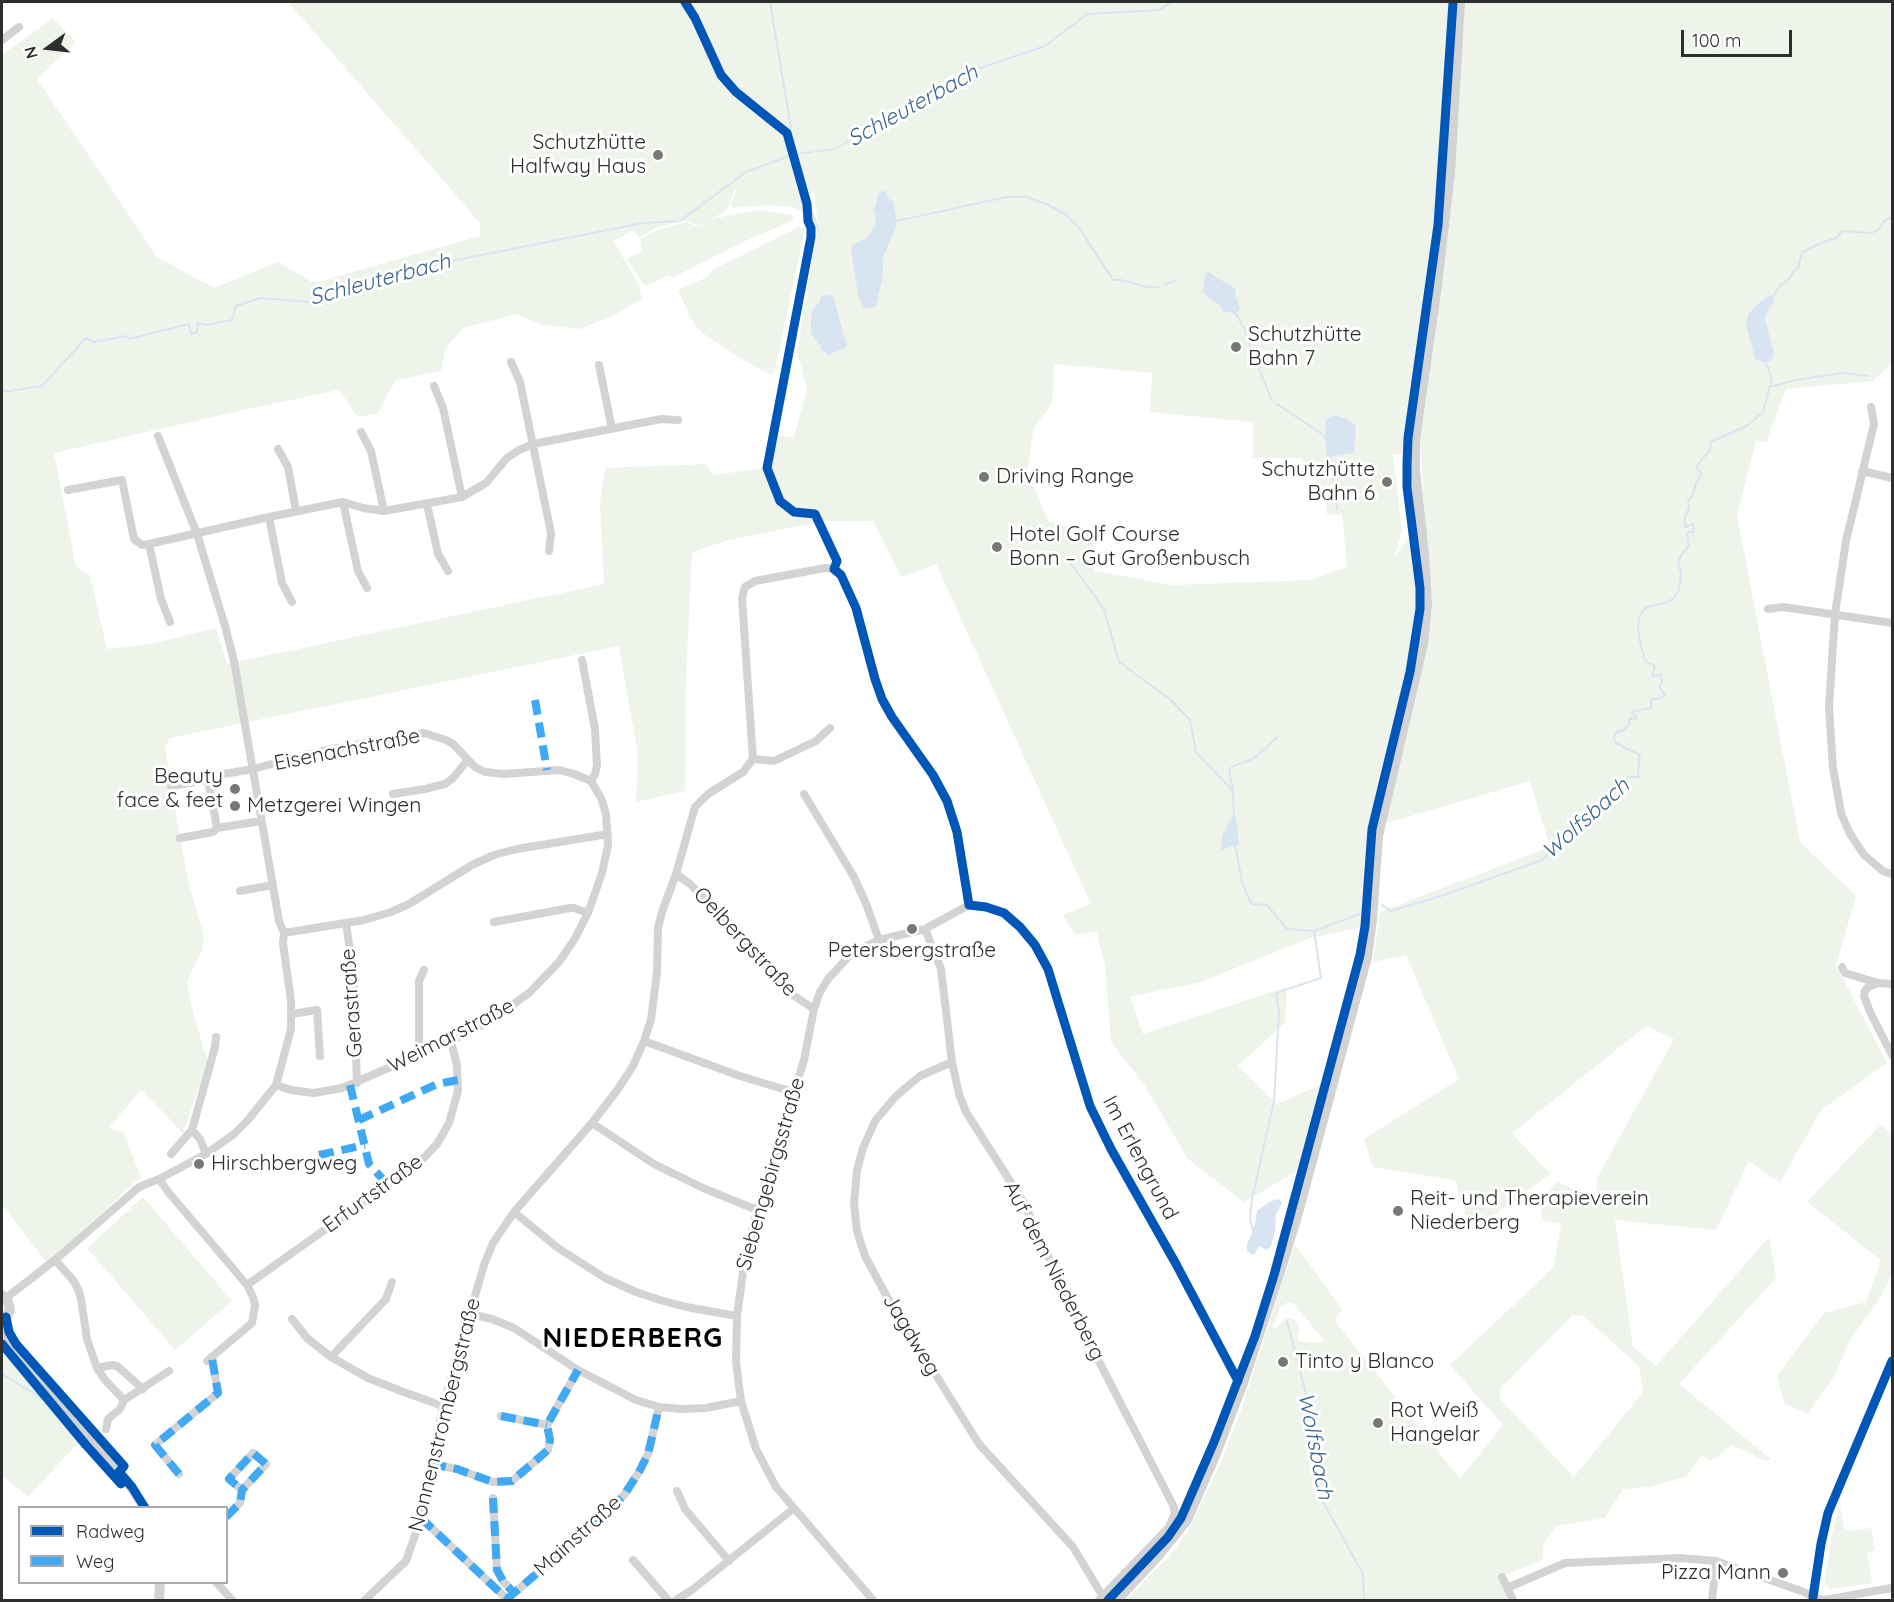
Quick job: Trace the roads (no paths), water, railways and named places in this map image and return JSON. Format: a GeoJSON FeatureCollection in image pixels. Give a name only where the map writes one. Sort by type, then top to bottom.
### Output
{"type":"FeatureCollection","features":[{"type":"Feature","properties":{"kind":"street"},"geometry":{"type":"LineString","coordinates":[[1117,1600],[1170,1543],[1187,1520],[1215,1456],[1262,1331],[1298,1213],[1367,957],[1378,836],[1423,644],[1427,598],[1415,471],[1415,440],[1450,173],[1460,2]]}},
{"type":"Feature","properties":{"kind":"street"},"geometry":{"type":"LineString","coordinates":[[2,40],[19,27]]}},
{"type":"Feature","properties":{"kind":"street"},"geometry":{"type":"LineString","coordinates":[[511,362],[520,382],[533,444],[550,533],[549,551]]}},
{"type":"Feature","properties":{"kind":"street"},"geometry":{"type":"LineString","coordinates":[[599,365],[612,429]]}},
{"type":"Feature","properties":{"kind":"street"},"geometry":{"type":"LineString","coordinates":[[434,386],[443,408],[462,497]]}},
{"type":"Feature","properties":{"kind":"street"},"geometry":{"type":"LineString","coordinates":[[1871,408],[1874,423],[1846,541],[1835,614],[1829,707],[1833,768],[1841,813],[1849,832],[1864,855],[1883,871],[1893,874]]}},
{"type":"Feature","properties":{"kind":"street"},"geometry":{"type":"LineString","coordinates":[[68,490],[122,480],[134,539],[142,545],[343,502],[384,512],[462,497],[486,483],[507,458],[533,444],[661,419],[678,420]]}},
{"type":"Feature","properties":{"kind":"street"},"geometry":{"type":"LineString","coordinates":[[361,432],[371,451],[384,512]]}},
{"type":"Feature","properties":{"kind":"street"},"geometry":{"type":"LineString","coordinates":[[144,1506],[127,1480],[20,1357],[8,1341],[2,1321],[10,1310],[4,1297],[55,1260],[139,1187],[206,1154],[234,1134],[248,1120],[276,1085],[291,1029],[292,1014],[283,943],[284,933],[279,921],[230,644],[197,534],[158,436]]}},
{"type":"Feature","properties":{"kind":"street"},"geometry":{"type":"LineString","coordinates":[[278,449],[288,467],[296,511]]}},
{"type":"Feature","properties":{"kind":"street"},"geometry":{"type":"LineString","coordinates":[[1862,471],[1893,478]]}},
{"type":"Feature","properties":{"kind":"street"},"geometry":{"type":"LineString","coordinates":[[343,502],[358,571],[367,588]]}},
{"type":"Feature","properties":{"kind":"street"},"geometry":{"type":"LineString","coordinates":[[428,504],[438,554],[448,571]]}},
{"type":"Feature","properties":{"kind":"street"},"geometry":{"type":"LineString","coordinates":[[268,517],[282,583],[292,602]]}},
{"type":"Feature","properties":{"kind":"street"},"geometry":{"type":"LineString","coordinates":[[149,544],[161,599],[170,622]]}},
{"type":"Feature","properties":{"kind":"street"},"geometry":{"type":"LineString","coordinates":[[830,728],[816,741],[774,761],[753,759],[742,598],[745,587],[754,581],[825,568],[834,569],[841,575],[856,608],[882,699],[933,775],[947,801],[957,832],[969,905]]}},
{"type":"Feature","properties":{"kind":"street"},"geometry":{"type":"LineString","coordinates":[[1768,609],[1784,607],[1893,623]]}},
{"type":"Feature","properties":{"kind":"street"},"geometry":{"type":"LineString","coordinates":[[582,660],[596,729],[597,765],[591,781]]}},
{"type":"Feature","properties":{"kind":"street","name":"Eisenachstraße"},"geometry":{"type":"LineString","coordinates":[[171,786],[208,780],[212,776],[253,769],[353,745],[424,733],[437,736],[453,744],[475,767],[494,774],[559,770],[591,781]]}},
{"type":"Feature","properties":{"kind":"street","name":"Nonnenstrombergstraße"},"geometry":{"type":"LineString","coordinates":[[365,1600],[406,1560],[421,1518],[443,1406],[484,1265],[493,1243],[514,1212],[592,1123],[633,1066],[651,1020],[655,997],[658,928],[695,807],[708,795],[743,772],[753,759]]}},
{"type":"Feature","properties":{"kind":"street"},"geometry":{"type":"LineString","coordinates":[[393,794],[445,783],[453,778],[467,761]]}},
{"type":"Feature","properties":{"kind":"street"},"geometry":{"type":"LineString","coordinates":[[208,780],[217,828]]}},
{"type":"Feature","properties":{"kind":"street","name":"Weimarstraße"},"geometry":{"type":"LineString","coordinates":[[276,1085],[291,1090],[314,1093],[342,1089],[451,1041],[490,1021],[524,998],[542,982],[574,940],[588,913],[605,860],[608,834],[606,814],[601,798],[591,781]]}},
{"type":"Feature","properties":{"kind":"street"},"geometry":{"type":"LineString","coordinates":[[804,794],[854,877],[879,940]]}},
{"type":"Feature","properties":{"kind":"street"},"geometry":{"type":"LineString","coordinates":[[180,838],[213,832],[217,828],[261,821]]}},
{"type":"Feature","properties":{"kind":"street"},"geometry":{"type":"LineString","coordinates":[[284,933],[364,920],[391,912],[409,904],[471,864],[494,855],[608,834]]}},
{"type":"Feature","properties":{"kind":"street","name":"Oelbergstraße"},"geometry":{"type":"LineString","coordinates":[[676,874],[690,884],[739,933],[790,993],[814,1009]]}},
{"type":"Feature","properties":{"kind":"street"},"geometry":{"type":"LineString","coordinates":[[240,891],[273,885]]}},
{"type":"Feature","properties":{"kind":"street","name":"Im Erlengrund"},"geometry":{"type":"LineString","coordinates":[[969,905],[995,909],[1004,913],[1035,945],[1048,969],[1090,1107],[1238,1381],[1243,1383]]}},
{"type":"Feature","properties":{"kind":"street","name":"Siebengebirgsstraße"},"geometry":{"type":"LineString","coordinates":[[873,1600],[793,1509],[776,1487],[756,1449],[741,1401],[736,1362],[737,1316],[744,1266],[757,1210],[804,1060],[814,1009],[820,992],[838,966],[850,955],[879,940],[925,929],[969,905]]}},
{"type":"Feature","properties":{"kind":"street"},"geometry":{"type":"LineString","coordinates":[[494,922],[570,908],[588,913]]}},
{"type":"Feature","properties":{"kind":"street","name":"Gerastraße"},"geometry":{"type":"LineString","coordinates":[[346,923],[353,970],[357,1083]]}},
{"type":"Feature","properties":{"kind":"street","name":"Auf dem Niederberg"},"geometry":{"type":"LineString","coordinates":[[925,929],[941,969],[952,1062],[959,1094],[966,1112],[1024,1203],[1072,1309],[1173,1505],[1175,1513],[1169,1527],[1102,1599]]}},
{"type":"Feature","properties":{"kind":"street"},"geometry":{"type":"LineString","coordinates":[[1842,967],[1845,973],[1878,983],[1893,984]]}},
{"type":"Feature","properties":{"kind":"street"},"geometry":{"type":"LineString","coordinates":[[419,1055],[419,981],[424,970]]}},
{"type":"Feature","properties":{"kind":"street"},"geometry":{"type":"LineString","coordinates":[[1878,983],[1868,987],[1864,996],[1893,1055]]}},
{"type":"Feature","properties":{"kind":"street"},"geometry":{"type":"LineString","coordinates":[[292,1014],[317,1010],[320,1056]]}},
{"type":"Feature","properties":{"kind":"street"},"geometry":{"type":"LineString","coordinates":[[171,1154],[192,1130],[216,1037]]}},
{"type":"Feature","properties":{"kind":"street","name":"Erfurtstraße"},"geometry":{"type":"LineString","coordinates":[[247,1285],[420,1162],[436,1144],[449,1123],[458,1091],[457,1066],[451,1041]]}},
{"type":"Feature","properties":{"kind":"street"},"geometry":{"type":"LineString","coordinates":[[644,1041],[740,1076],[793,1092]]}},
{"type":"Feature","properties":{"kind":"street","name":"Jagdweg"},"geometry":{"type":"LineString","coordinates":[[952,1062],[920,1076],[896,1096],[875,1121],[856,1170],[854,1204],[857,1231],[865,1256],[886,1295],[979,1444],[1074,1547],[1102,1599]]}},
{"type":"Feature","properties":{"kind":"street"},"geometry":{"type":"LineString","coordinates":[[592,1123],[654,1164],[703,1188],[757,1210]]}},
{"type":"Feature","properties":{"kind":"street"},"geometry":{"type":"LineString","coordinates":[[192,1130],[200,1139],[206,1154]]}},
{"type":"Feature","properties":{"kind":"street"},"geometry":{"type":"LineString","coordinates":[[159,1179],[251,1289],[255,1306],[252,1323],[210,1359],[218,1393],[155,1445],[179,1474]]}},
{"type":"Feature","properties":{"kind":"street"},"geometry":{"type":"LineString","coordinates":[[514,1212],[558,1248],[605,1278],[660,1300],[737,1316]]}},
{"type":"Feature","properties":{"kind":"street"},"geometry":{"type":"LineString","coordinates":[[55,1260],[78,1289],[87,1340],[97,1368],[124,1400]]}},
{"type":"Feature","properties":{"kind":"street"},"geometry":{"type":"LineString","coordinates":[[331,1357],[386,1299],[392,1282]]}},
{"type":"Feature","properties":{"kind":"street"},"geometry":{"type":"LineString","coordinates":[[470,1314],[492,1319],[514,1328],[578,1370],[636,1400],[659,1407],[682,1409],[706,1408],[741,1401]]}},
{"type":"Feature","properties":{"kind":"street"},"geometry":{"type":"LineString","coordinates":[[292,1319],[307,1338],[331,1357],[368,1378],[443,1406]]}},
{"type":"Feature","properties":{"kind":"street"},"geometry":{"type":"LineString","coordinates":[[1812,1599],[1828,1513],[1893,1361]]}},
{"type":"Feature","properties":{"kind":"street"},"geometry":{"type":"LineString","coordinates":[[97,1368],[117,1366],[143,1389]]}},
{"type":"Feature","properties":{"kind":"street"},"geometry":{"type":"LineString","coordinates":[[431,1464],[457,1469],[493,1482],[512,1481],[548,1450],[550,1440],[547,1425],[578,1370]]}},
{"type":"Feature","properties":{"kind":"street"},"geometry":{"type":"LineString","coordinates":[[105,1429],[108,1419],[120,1409],[124,1400],[169,1371]]}},
{"type":"Feature","properties":{"kind":"street","name":"Mainstraße"},"geometry":{"type":"LineString","coordinates":[[421,1518],[507,1599],[605,1515],[624,1494],[648,1454],[659,1407]]}},
{"type":"Feature","properties":{"kind":"street"},"geometry":{"type":"LineString","coordinates":[[501,1416],[547,1425]]}},
{"type":"Feature","properties":{"kind":"street"},"geometry":{"type":"LineString","coordinates":[[228,1515],[240,1503],[242,1490],[266,1464],[253,1453],[229,1479],[242,1490]]}},
{"type":"Feature","properties":{"kind":"street"},"geometry":{"type":"LineString","coordinates":[[677,1491],[685,1509],[729,1561]]}},
{"type":"Feature","properties":{"kind":"street","name":"Mainstraße"},"geometry":{"type":"LineString","coordinates":[[493,1498],[496,1570],[514,1593]]}},
{"type":"Feature","properties":{"kind":"street"},"geometry":{"type":"LineString","coordinates":[[676,1600],[793,1509]]}},
{"type":"Feature","properties":{"kind":"street"},"geometry":{"type":"LineString","coordinates":[[1507,1588],[1565,1563],[1680,1558],[1716,1561],[1804,1592],[1812,1599],[1824,1600],[1893,1588]]}},
{"type":"Feature","properties":{"kind":"street"},"geometry":{"type":"LineString","coordinates":[[633,1560],[668,1600]]}},
{"type":"Feature","properties":{"kind":"street"},"geometry":{"type":"LineString","coordinates":[[1712,1600],[1716,1561]]}},
{"type":"Feature","properties":{"kind":"street"},"geometry":{"type":"LineString","coordinates":[[1502,1577],[1513,1600]]}},
{"type":"Feature","properties":{"kind":"street"},"geometry":{"type":"LineString","coordinates":[[159,1600],[160,1584]]}},
{"type":"Feature","properties":{"kind":"street"},"geometry":{"type":"LineString","coordinates":[[218,1584],[232,1600]]}},
{"type":"Feature","properties":{"kind":"waterway"},"geometry":{"type":"LineString","coordinates":[[770,2],[791,128]]}},
{"type":"Feature","properties":{"kind":"waterway","name":"Schleuterbach"},"geometry":{"type":"LineString","coordinates":[[817,151],[835,149],[962,74],[1045,46],[1087,14],[1159,10],[1172,2]]}},
{"type":"Feature","properties":{"kind":"waterway","name":"Schleuterbach"},"geometry":{"type":"LineString","coordinates":[[792,134],[799,171]]}},
{"type":"Feature","properties":{"kind":"waterway","name":"Schleuterbach"},"geometry":{"type":"LineString","coordinates":[[795,154],[812,152]]}},
{"type":"Feature","properties":{"kind":"waterway","name":"Schleuterbach"},"geometry":{"type":"LineString","coordinates":[[2,391],[42,386],[86,338],[94,342],[125,336],[129,339],[189,324],[191,334],[197,332],[198,323],[206,325],[232,320],[236,306],[260,298],[309,302],[446,262],[643,223],[680,221],[746,172],[789,156]]}},
{"type":"Feature","properties":{"kind":"waterway"},"geometry":{"type":"LineString","coordinates":[[802,182],[819,232]]}},
{"type":"Feature","properties":{"kind":"waterway"},"geometry":{"type":"LineString","coordinates":[[897,221],[1006,197],[1027,197],[1065,214],[1080,229],[1113,280],[1147,287],[1159,287]]}},
{"type":"Feature","properties":{"kind":"waterway","name":"Wolfsbach"},"geometry":{"type":"LineString","coordinates":[[1771,299],[1798,268],[1802,252],[1836,238],[1842,231],[1871,233],[1892,217]]}},
{"type":"Feature","properties":{"kind":"waterway"},"geometry":{"type":"LineString","coordinates":[[1164,285],[1176,280]]}},
{"type":"Feature","properties":{"kind":"waterway"},"geometry":{"type":"LineString","coordinates":[[1236,314],[1244,328],[1254,356]]}},
{"type":"Feature","properties":{"kind":"waterway","name":"Wolfsbach"},"geometry":{"type":"LineString","coordinates":[[1382,905],[1391,911],[1444,895],[1542,860],[1592,811],[1604,809],[1608,795],[1618,790],[1625,779],[1639,777],[1640,755],[1616,743],[1614,737],[1616,733],[1629,725],[1629,719],[1637,718],[1631,712],[1651,708],[1651,699],[1658,699],[1665,695],[1659,687],[1662,682],[1661,675],[1652,676],[1655,667],[1645,660],[1638,625],[1640,616],[1644,609],[1673,599],[1679,590],[1681,573],[1678,563],[1681,555],[1689,546],[1687,534],[1694,532],[1693,524],[1685,527],[1685,517],[1689,508],[1688,501],[1702,474],[1696,467],[1710,451],[1711,442],[1748,425],[1763,412],[1772,378],[1765,361]]}},
{"type":"Feature","properties":{"kind":"waterway"},"geometry":{"type":"LineString","coordinates":[[1257,363],[1271,399]]}},
{"type":"Feature","properties":{"kind":"waterway"},"geometry":{"type":"LineString","coordinates":[[1770,387],[1795,380],[1843,373],[1868,376]]}},
{"type":"Feature","properties":{"kind":"waterway"},"geometry":{"type":"LineString","coordinates":[[1277,404],[1325,436],[1325,439]]}},
{"type":"Feature","properties":{"kind":"waterway"},"geometry":{"type":"LineString","coordinates":[[1330,456],[1337,509]]}},
{"type":"Feature","properties":{"kind":"waterway"},"geometry":{"type":"LineString","coordinates":[[1069,561],[1104,609],[1119,662],[1171,700],[1190,720],[1196,752],[1233,791]]}},
{"type":"Feature","properties":{"kind":"waterway"},"geometry":{"type":"LineString","coordinates":[[1234,820],[1233,791],[1229,769],[1253,759],[1278,737]]}},
{"type":"Feature","properties":{"kind":"waterway"},"geometry":{"type":"LineString","coordinates":[[1235,844],[1243,886],[1252,904],[1267,905],[1287,929],[1314,931]]}},
{"type":"Feature","properties":{"kind":"waterway","name":"Wolfsbach"},"geometry":{"type":"LineString","coordinates":[[1253,1231],[1250,1219],[1252,1199],[1274,1101],[1279,1012],[1276,993],[1321,978],[1314,931],[1360,914]]}},
{"type":"Feature","properties":{"kind":"waterway","name":"Wolfsbach"},"geometry":{"type":"LineString","coordinates":[[1287,1321],[1320,1448],[1322,1500],[1363,1574],[1364,1600]]}},
{"type":"Feature","properties":{"kind":"waterway"},"geometry":{"type":"LineString","coordinates":[[2,1374],[40,1397]]}},
{"type":"Feature","properties":{"kind":"place","name":"Schutzhütte Halfway Haus"},"geometry":{"type":"Point","coordinates":[658,155]}},
{"type":"Feature","properties":{"kind":"place","name":"Schutzhütte Bahn 7"},"geometry":{"type":"Point","coordinates":[1236,347]}},
{"type":"Feature","properties":{"kind":"place","name":"Driving Range"},"geometry":{"type":"Point","coordinates":[984,477]}},
{"type":"Feature","properties":{"kind":"place","name":"Schutzhütte Bahn 6"},"geometry":{"type":"Point","coordinates":[1387,482]}},
{"type":"Feature","properties":{"kind":"place","name":"Hotel Golf Course Bonn – Gut Großenbusch"},"geometry":{"type":"Point","coordinates":[997,547]}},
{"type":"Feature","properties":{"kind":"place","name":"Beauty face & feet"},"geometry":{"type":"Point","coordinates":[235,789]}},
{"type":"Feature","properties":{"kind":"place","name":"Metzgerei Wingen"},"geometry":{"type":"Point","coordinates":[235,806]}},
{"type":"Feature","properties":{"kind":"place","name":"Petersbergstraße"},"geometry":{"type":"Point","coordinates":[912,929]}},
{"type":"Feature","properties":{"kind":"place","name":"Hirschbergweg"},"geometry":{"type":"Point","coordinates":[199,1164]}},
{"type":"Feature","properties":{"kind":"place","name":"Reit- und Therapieverein Niederberg"},"geometry":{"type":"Point","coordinates":[1398,1211]}},
{"type":"Feature","properties":{"kind":"place","name":"Tinto y Blanco"},"geometry":{"type":"Point","coordinates":[1283,1362]}},
{"type":"Feature","properties":{"kind":"place","name":"Rot Weiß Hangelar"},"geometry":{"type":"Point","coordinates":[1378,1423]}},
{"type":"Feature","properties":{"kind":"place","name":"Pizza Mann"},"geometry":{"type":"Point","coordinates":[1783,1573]}},
{"type":"Feature","properties":{"kind":"district","name":"NIEDERBERG"},"geometry":{"type":"Point","coordinates":[633,1339]}}]}
